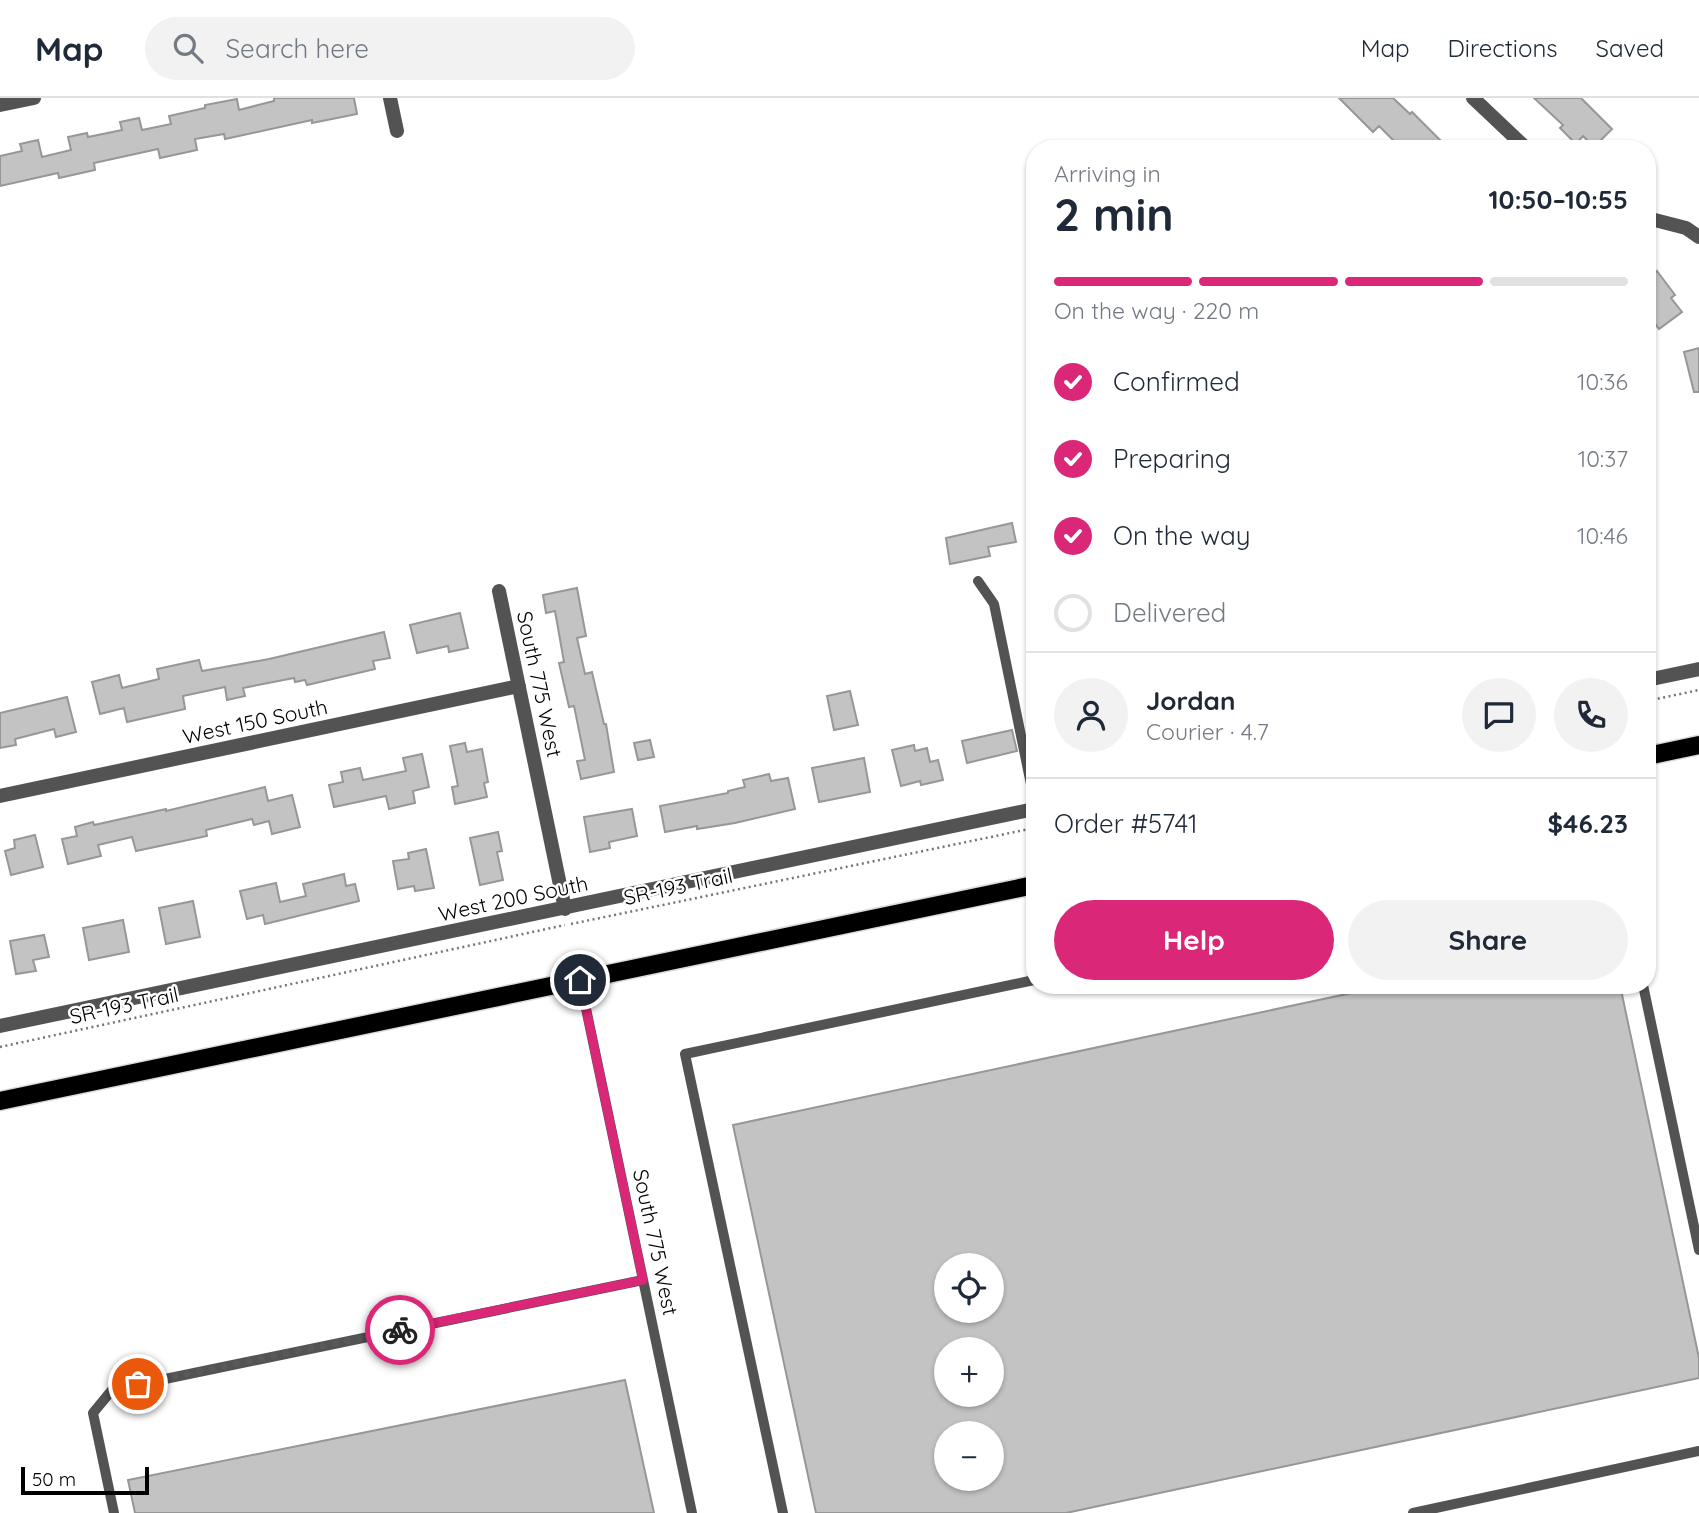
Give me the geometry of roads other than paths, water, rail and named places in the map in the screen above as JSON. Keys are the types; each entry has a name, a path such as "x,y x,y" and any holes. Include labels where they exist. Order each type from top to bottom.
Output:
{"main road":[{"path":"1656,754 1699,745"},
{"path":"0,1101 1026,887"}],"street":[{"path":"0,105 34,98"},
{"path":"390,98 397,131"},
{"path":"1473,98 1517,140"},
{"path":"1656,220 1686,228 1699,236"},
{"name":"South 775 West","path":"499,591 565,909"},
{"path":"1656,678 1699,669"},
{"name":"West 150 South","path":"0,796 519,686"},
{"name":"West 200 South","path":"0,1026 1026,811"}],"lane":[{"path":"978,580 994,604 1026,760"},
{"name":"South 775 West","path":"580,980 692,1513"},
{"path":"783,1513 685,1054 1026,982"},
{"path":"1645,994 1699,1250"},
{"path":"114,1513 93,1413 112,1390 643,1280"},
{"path":"1413,1513 1699,1451"}]}
